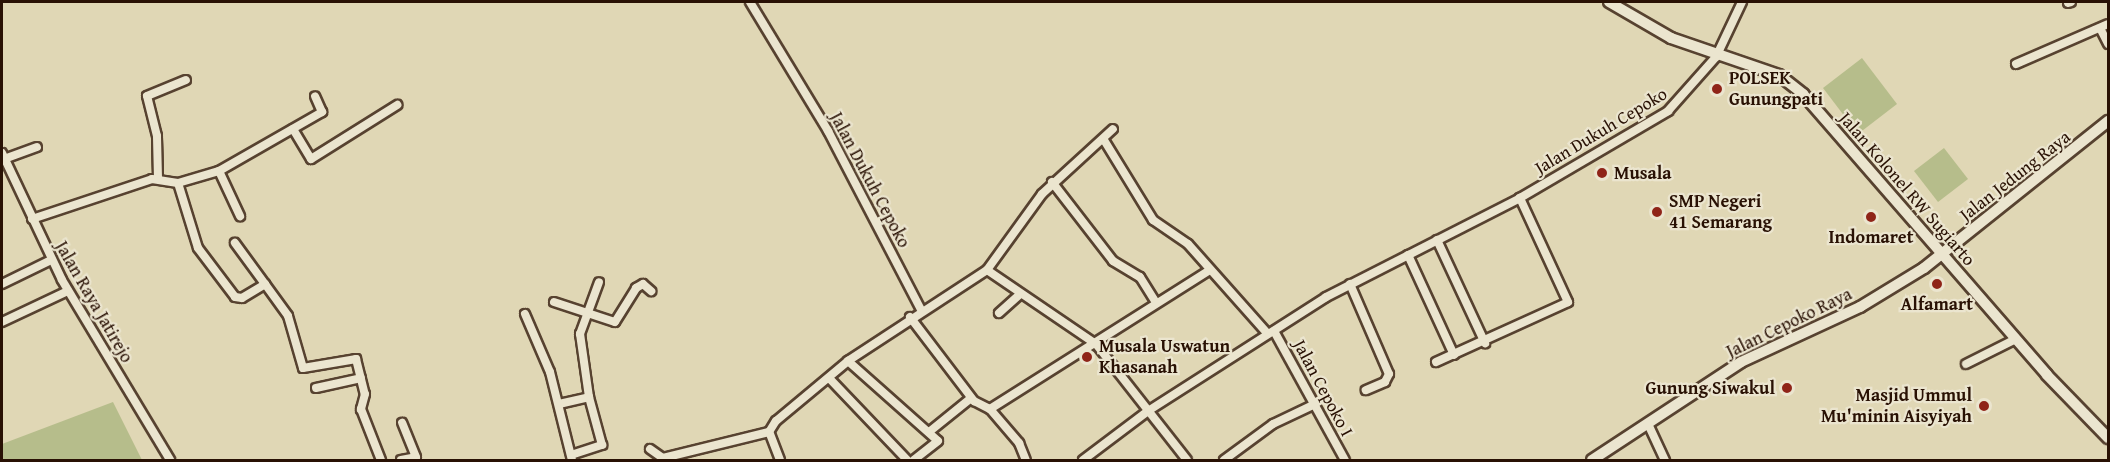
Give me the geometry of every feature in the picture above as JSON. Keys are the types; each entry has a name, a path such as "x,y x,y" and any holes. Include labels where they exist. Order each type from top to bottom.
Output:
{"main road":[{"name":"Jalan Kolonel RW Sugiarto","path":"1609,2 1636,21 1716,57 1779,75 1803,94 1941,256 2109,438"},
{"name":"Jalan Jedung Raya","path":"1941,256 2109,121"},
{"name":"Jalan Cepoko Raya","path":"1593,460 1649,426 1742,362 1860,307 1941,256"}],"street":[{"name":"Jalan Dukuh Cepoko","path":"750,2 828,131 921,310"},
{"name":"Jalan Dukuh Cepoko","path":"1083,460 1148,411 1350,284 1520,198 1668,111 1716,57 1742,2"},
{"path":"2016,64 2109,24"},
{"path":"2100,28 2109,44"},
{"path":"158,178 158,145 147,96 186,80"},
{"path":"32,219 158,178 178,183 219,171 322,112 315,96"},
{"path":"293,129 311,159 397,105"},
{"path":"650,449 663,458 769,432 848,361 910,317 987,270 1052,182 1104,140 1113,129"},
{"path":"1104,140 1153,220 1188,244 1208,272 1271,332"},
{"path":"3,161 37,147"},
{"name":"Jalan Raya Jatirejo","path":"3,161 68,291 170,460"},
{"path":"219,171 240,216"},
{"path":"1052,182 1113,261 1140,277 1155,301"},
{"path":"178,183 198,248 235,297 265,284"},
{"path":"1436,362 1485,343 1568,302 1520,198"},
{"path":"1437,240 1485,343"},
{"path":"235,243 288,316 303,368 355,357 361,378 361,409 381,460"},
{"path":"1408,255 1454,355"},
{"path":"2,284 51,260"},
{"path":"987,270 1019,295 1096,344 1187,460"},
{"path":"990,409 1096,344 1155,301 1208,272"},
{"path":"525,314 559,404 572,458 602,445 589,397 580,334 584,314 599,282"},
{"path":"554,302 584,314 615,322 636,288 643,284 651,291"},
{"path":"1350,284 1389,374 1385,382 1366,390"},
{"path":"2,322 68,291"},
{"path":"999,313 1019,295"},
{"path":"910,317 971,398 990,409 1020,443 1026,460"},
{"name":"Jalan Cepoko I","path":"1271,332 1315,404 1345,460"},
{"path":"1966,364 2016,339"},
{"path":"848,361 929,432 937,445 914,460"},
{"path":"316,388 361,378"},
{"path":"829,378 907,460"},
{"path":"559,404 589,397"},
{"path":"929,432 971,398"},
{"path":"1224,460 1274,424 1315,404"},
{"path":"401,460 416,456 402,423"},
{"path":"1649,426 1665,460"},
{"path":"769,432 780,460"}],"green space":[{"path":"1862,58 1897,104 1858,134 1823,88"},
{"path":"1944,148 1968,179 1938,202 1914,171"},
{"path":"113,402 142,460 2,460 2,444"}],"place":[{"name":"POLSEK Gunungpati","path":"1717,89"},
{"name":"Musala","path":"1602,173"},
{"name":"SMP Negeri 41 Semarang","path":"1657,212"},
{"name":"Indomaret","path":"1871,217"},
{"name":"Alfamart","path":"1937,284"},
{"name":"Musala Uswatun Khasanah","path":"1087,357"},
{"name":"Gunung Siwakul","path":"1787,388"},
{"name":"Masjid Ummul Mu'minin Aisyiyah","path":"1984,406"}]}
